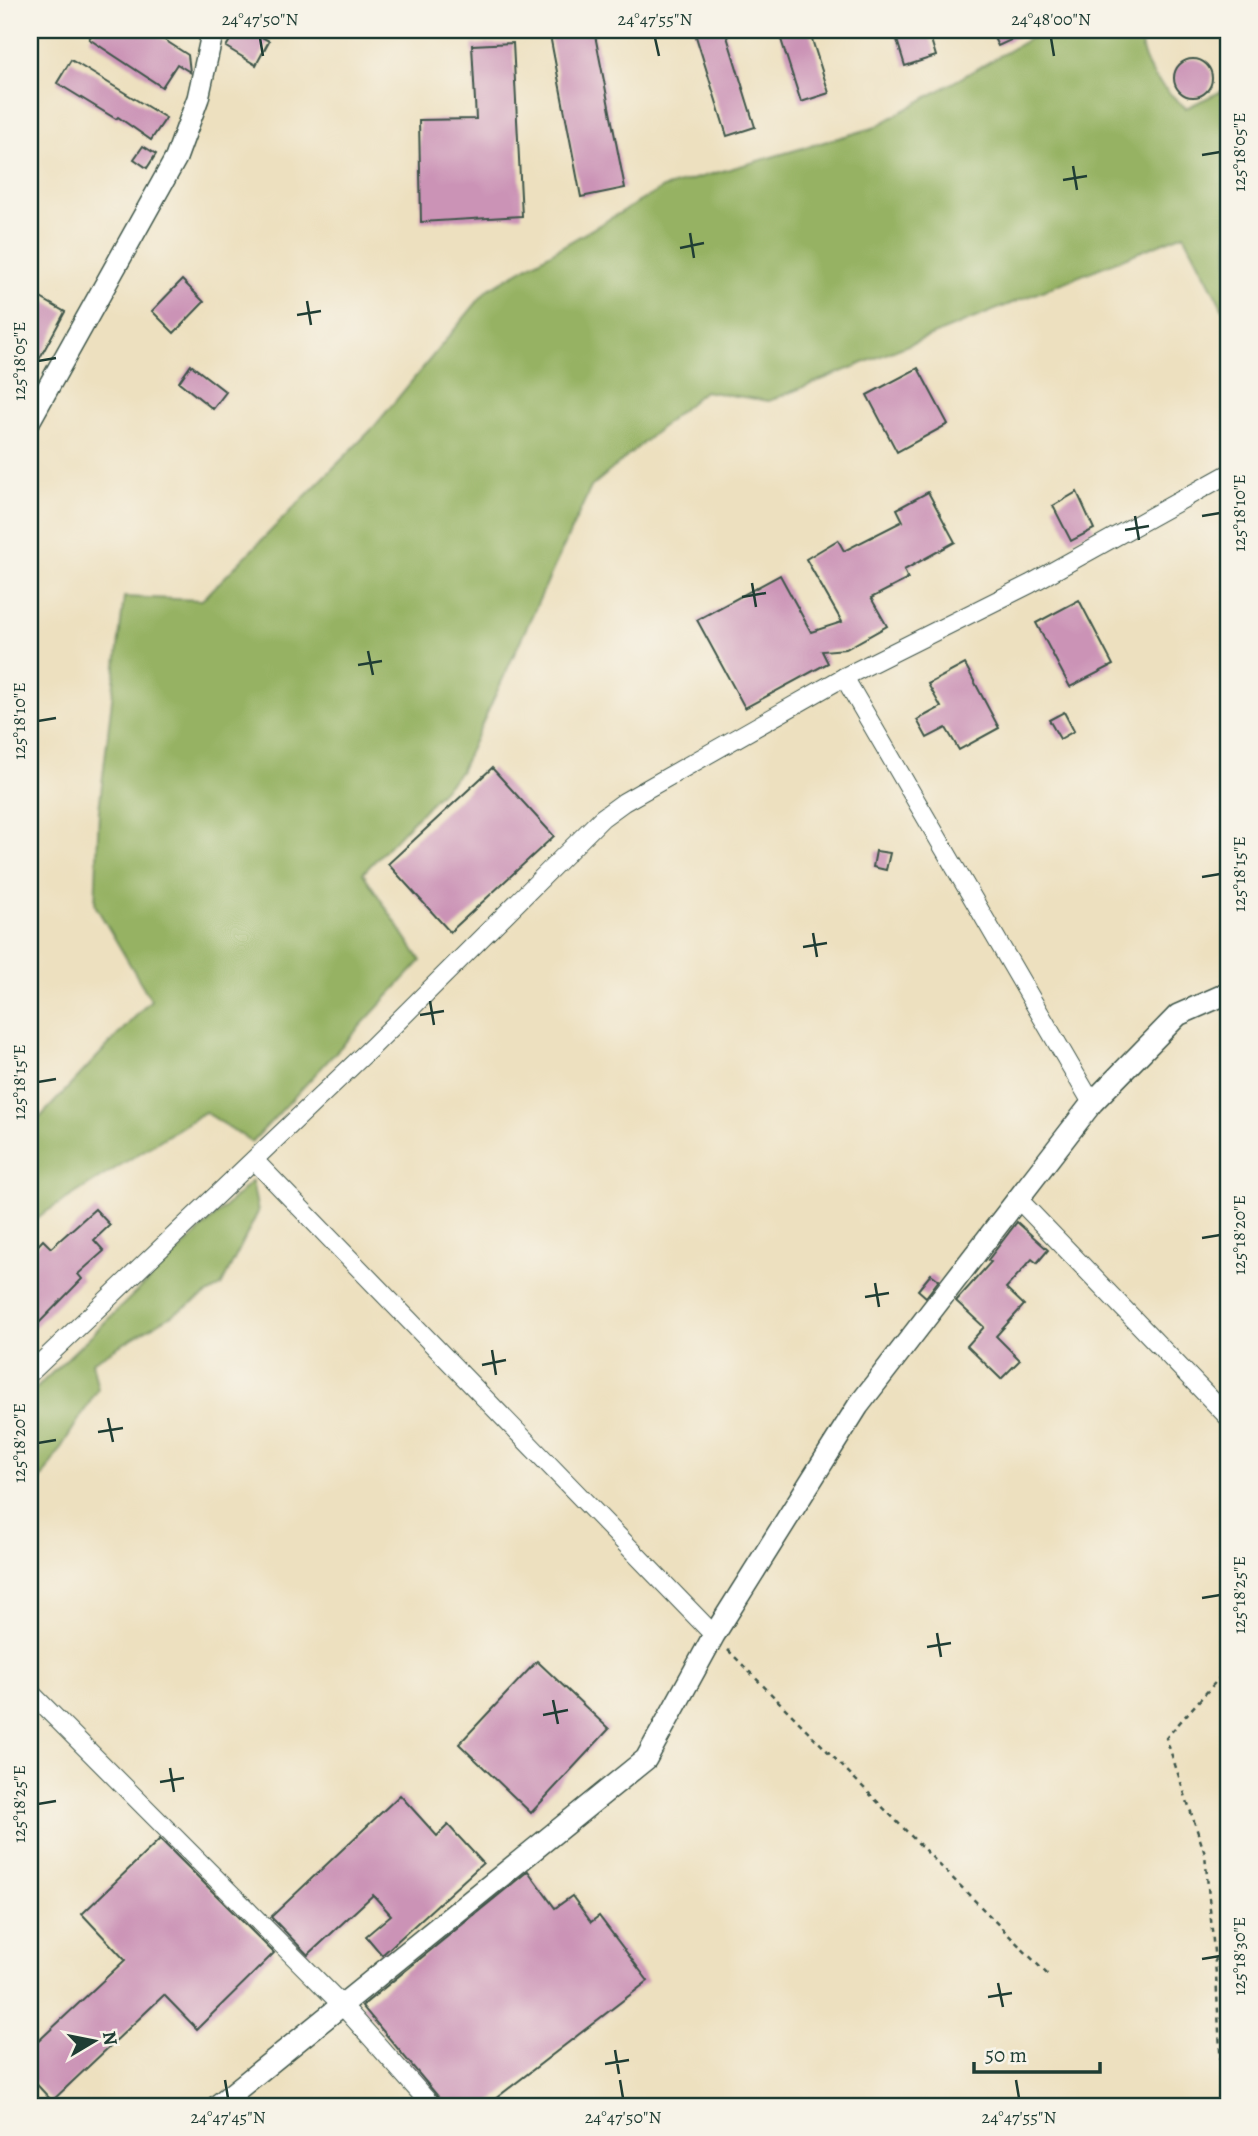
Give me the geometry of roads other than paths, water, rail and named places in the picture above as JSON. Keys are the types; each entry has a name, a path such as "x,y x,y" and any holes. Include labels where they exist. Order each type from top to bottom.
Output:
{"street":[{"path":"30,420 176,158 198,98 214,30"},
{"path":"30,1373 373,1046 602,818 624,802 844,677 1030,584 1228,474"},
{"path":"844,677 1092,1103"},
{"path":"217,2106 646,1759 714,1635 858,1406 1092,1103 1178,1014 1228,993"},
{"path":"254,1160 714,1635"},
{"path":"1019,1200 1228,1417"},
{"path":"30,1692 342,2005 432,2106"}]}
